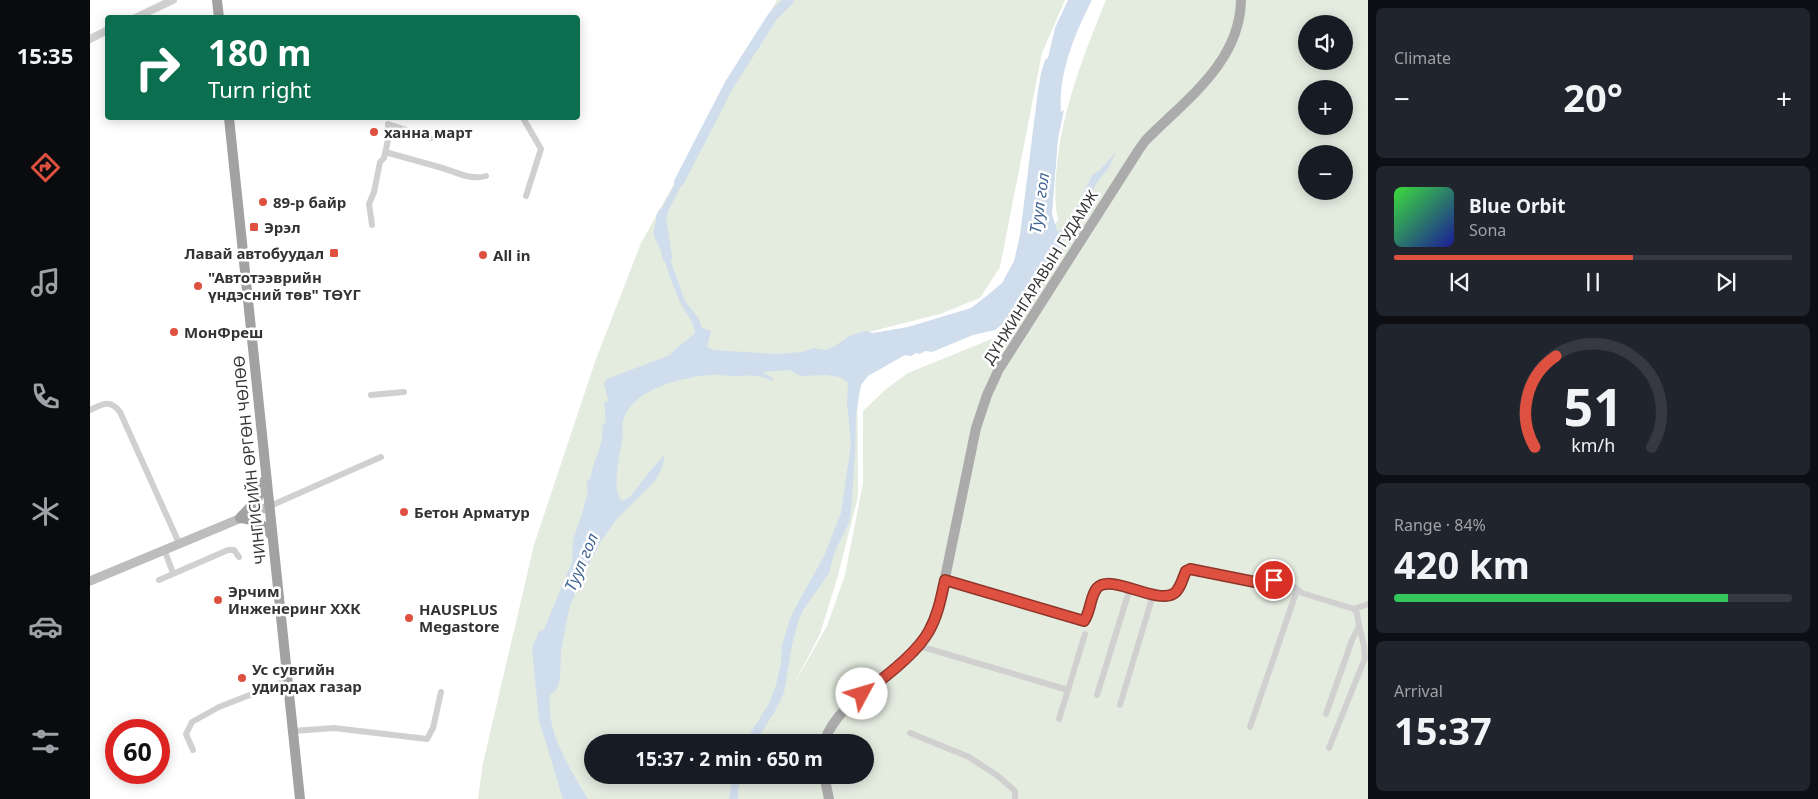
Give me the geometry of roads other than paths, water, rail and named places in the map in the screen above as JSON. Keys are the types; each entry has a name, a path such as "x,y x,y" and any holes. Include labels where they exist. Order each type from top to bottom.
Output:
{"highway":[{"path":"217,0 219,15"},
{"name":"ЧИНГИСИЙН ӨРГӨН ЧӨЛӨӨ","path":"229,120 300,799"},
{"path":"240,518 257,500 266,475"},
{"path":"240,518 257,521 273,537"}],"main road":[{"name":"ДҮНЖИНГАРАВЫН ГУДАМЖ","path":"828,734 832,726 848,707 918,646 929,632 937,613 945,580 976,428 987,395 999,369 1145,141 1210,77 1220,64 1233,41 1238,27 1242,0"},
{"path":"90,581 179,542 270,506"},
{"path":"826,784 828,799"}],"street":[{"path":"141,15 173,0"},
{"path":"90,39 105,32"},
{"path":"524,120 541,149 526,196"},
{"path":"387,121 430,138"},
{"path":"372,225 369,204 374,192 380,162 384,158 389,134 387,121"},
{"path":"384,152 442,168 462,176 480,178 486,176"},
{"path":"371,395 404,392"},
{"path":"90,410 106,403 115,405 120,412 179,542"},
{"path":"270,506 381,457"},
{"path":"164,549 173,572"},
{"path":"159,580 173,572 228,550 234,550 239,557"},
{"path":"945,580 1084,621 1098,587 1107,584 1153,595 1171,596 1175,593 1186,571 1190,569 1264,583 1281,579 1309,596 1354,609 1368,604"},
{"path":"1097,695 1130,588"},
{"path":"1250,726 1297,590"},
{"path":"1120,705 1153,595"},
{"path":"1329,748 1365,658 1357,614 1354,609"},
{"path":"1326,714 1352,640 1359,626"},
{"path":"1059,719 1085,634"},
{"path":"918,646 1068,690"},
{"path":"193,750 186,734 192,722 219,707 288,680"},
{"path":"292,730 334,728 427,739 433,728 441,692"},
{"path":"910,733 969,757 998,776 1015,791 1015,799"}],"water":[{"path":"1068,0 1092,0 1074,40 1062,83 1061,112 1064,110 1058,139 1052,214 1058,233 1074,212 1093,174 1099,171 1116,152 1109,167 1096,184 1080,218 1067,234 1055,255 1019,300 1013,314 1005,322 995,330 973,335 932,352 925,351 911,356 905,355 868,376 861,385 856,414 851,513 848,525 835,551 829,573 803,610 799,619 792,645 784,693 760,734 750,734 769,703 776,685 781,663 782,645 791,616 824,556 841,513 851,445 847,402 848,382 840,377 825,375 800,376 790,370 762,372 774,379 771,381 767,378 753,376 697,376 653,390 629,408 623,420 623,435 617,470 617,489 622,501 630,497 665,454 662,468 654,482 616,520 601,541 579,583 569,609 561,651 560,679 557,689 550,695 550,709 555,736 560,749 588,799 563,799 539,720 532,648 540,629 542,632 545,627 572,562 573,540 587,496 588,487 586,482 591,477 600,447 602,427 606,421 604,403 608,400 604,384 607,379 670,355 695,333 691,321 677,296 654,234 655,223 683,171 687,174 660,231 685,301 699,319 702,328 711,331 707,347 713,350 776,354 802,352 814,348 825,350 835,346 849,336 865,331 873,333 908,327 971,308 1002,283 1014,261 1020,235 1041,73 1045,60 1048,58 1055,28"},
{"path":"732,784 740,784 738,799 729,799"}],"waterway":[{"name":"Туул гол","path":"679,182 729,85 773,16 789,0"},
{"name":"Туул гол","path":"663,213 661,217 667,257"}],"place":[{"name":"ханна март","path":"374,132"},
{"name":"89-р байр","path":"263,202"},
{"name":"Эрэл","path":"254,227"},
{"name":"Лавай автобуудал","path":"334,253"},
{"name":"All in","path":"483,255"},
{"name":"\"Автотээврийн үндэсний төв\" ТӨҮГ","path":"198,286"},
{"name":"МонФреш","path":"174,332"},
{"name":"Бетон Арматур","path":"404,512"},
{"name":"Эрчим Инженеринг ХХК","path":"218,600"},
{"name":"HAUSPLUS Megastore","path":"409,618"},
{"name":"Ус сувгийн удирдах газар","path":"242,678"}]}
